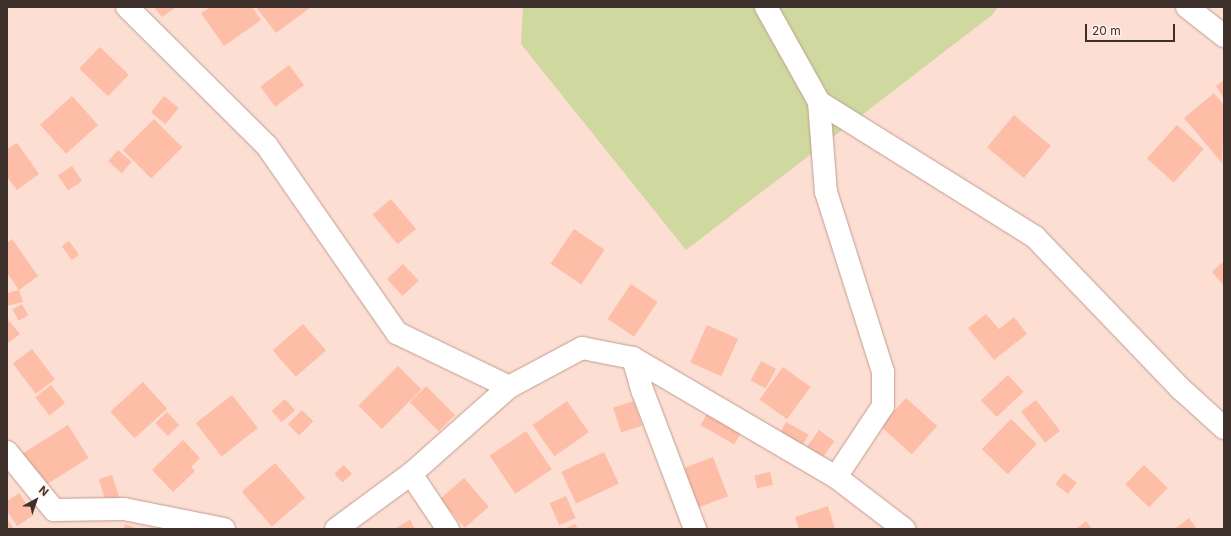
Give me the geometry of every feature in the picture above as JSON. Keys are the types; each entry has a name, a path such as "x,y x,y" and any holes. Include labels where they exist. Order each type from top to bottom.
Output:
{"street":[{"path":"127,7 266,146 396,333 509,387"},
{"path":"766,7 819,102 826,192 883,372 883,406 836,477"},
{"path":"1187,7 1224,36"},
{"path":"819,102 1035,237 1181,389 1224,428"},
{"path":"336,529 410,474 509,387 582,348 633,358 836,477 904,529"},
{"path":"633,358 643,392 695,529"},
{"path":"7,452 54,510 124,509 224,529"},
{"path":"410,474 448,529"}],"green space":[{"path":"523,7 998,7 992,15 686,250 521,44"}],"building":[{"path":"154,7 176,7 162,17"},
{"path":"211,7 252,7 261,20 224,46 201,13"},
{"path":"256,7 311,7 276,33"},
{"path":"100,47 129,75 108,96 79,69"},
{"path":"289,65 304,85 275,107 260,87"},
{"path":"1224,80 1224,99 1216,86"},
{"path":"1214,93 1224,105 1222,163 1184,118"},
{"path":"72,96 98,125 66,154 40,125"},
{"path":"164,96 179,108 166,124 151,112"},
{"path":"1014,115 1051,146 1024,178 987,147"},
{"path":"154,119 182,147 151,178 123,150"},
{"path":"1177,125 1204,149 1174,183 1147,158"},
{"path":"17,143 39,174 17,190 7,177 7,149"},
{"path":"118,150 132,162 122,173 108,161"},
{"path":"72,166 82,181 68,190 58,176"},
{"path":"391,199 416,229 398,244 373,214"},
{"path":"574,229 605,250 581,285 551,264"},
{"path":"12,239 38,276 19,290 7,273 7,243"},
{"path":"69,241 79,255 72,260 62,246"},
{"path":"1224,261 1224,286 1212,272"},
{"path":"403,264 419,281 403,296 387,279"},
{"path":"631,284 658,302 634,337 608,319"},
{"path":"19,290 23,302 7,306 7,293"},
{"path":"22,304 28,315 19,321 12,309"},
{"path":"986,314 999,329 1014,317 1027,334 994,360 968,328"},
{"path":"8,320 20,334 7,344 7,321"},
{"path":"303,324 326,350 296,377 273,350"},
{"path":"707,325 738,339 721,376 690,362"},
{"path":"32,349 55,379 36,394 13,363"},
{"path":"761,361 776,369 766,388 751,380"},
{"path":"398,366 421,389 382,429 358,406"},
{"path":"783,367 811,387 787,419 759,399"},
{"path":"1008,375 1024,392 997,417 981,400"},
{"path":"143,382 167,409 134,438 110,411"},
{"path":"51,385 65,403 49,415 35,397"},
{"path":"426,386 455,415 439,431 410,402"},
{"path":"232,395 258,428 222,456 196,423"},
{"path":"906,398 937,426 912,454 881,426"},
{"path":"285,399 295,410 282,422 272,411"},
{"path":"1036,400 1060,431 1045,442 1021,412"},
{"path":"567,401 589,432 554,456 533,425"},
{"path":"634,401 642,426 621,433 613,408"},
{"path":"302,410 313,421 299,435 288,424"},
{"path":"167,412 179,425 168,436 155,423"},
{"path":"708,412 742,431 734,444 700,425"},
{"path":"1011,419 1037,444 1008,474 982,449"},
{"path":"786,422 809,435 803,445 780,432"},
{"path":"68,425 89,458 41,488 21,455"},
{"path":"819,430 834,441 822,458 807,447"},
{"path":"526,431 552,469 515,494 490,456"},
{"path":"183,440 200,458 191,467 195,471 173,492 152,470"},
{"path":"604,452 619,484 576,504 561,472"},
{"path":"713,457 728,496 694,509 679,470"},
{"path":"275,463 305,498 272,527 242,492"},
{"path":"344,465 352,474 342,483 334,474"},
{"path":"1144,465 1168,488 1149,507 1125,484"},
{"path":"770,472 773,485 757,488 754,476"},
{"path":"1064,473 1077,483 1068,494 1055,484"},
{"path":"112,475 120,500 107,504 99,479"},
{"path":"464,478 489,507 465,528 440,499"},
{"path":"19,493 34,515 17,526 7,511 7,501"},
{"path":"566,496 576,518 559,525 550,503"},
{"path":"828,506 835,529 799,529 795,517"},
{"path":"1189,518 1197,529 1176,528"},
{"path":"7,519 14,529 7,529"},
{"path":"410,520 415,529 394,529"},
{"path":"1086,521 1092,529 1076,529"},
{"path":"125,524 138,529 124,529"},
{"path":"575,524 578,529 564,529"}]}
